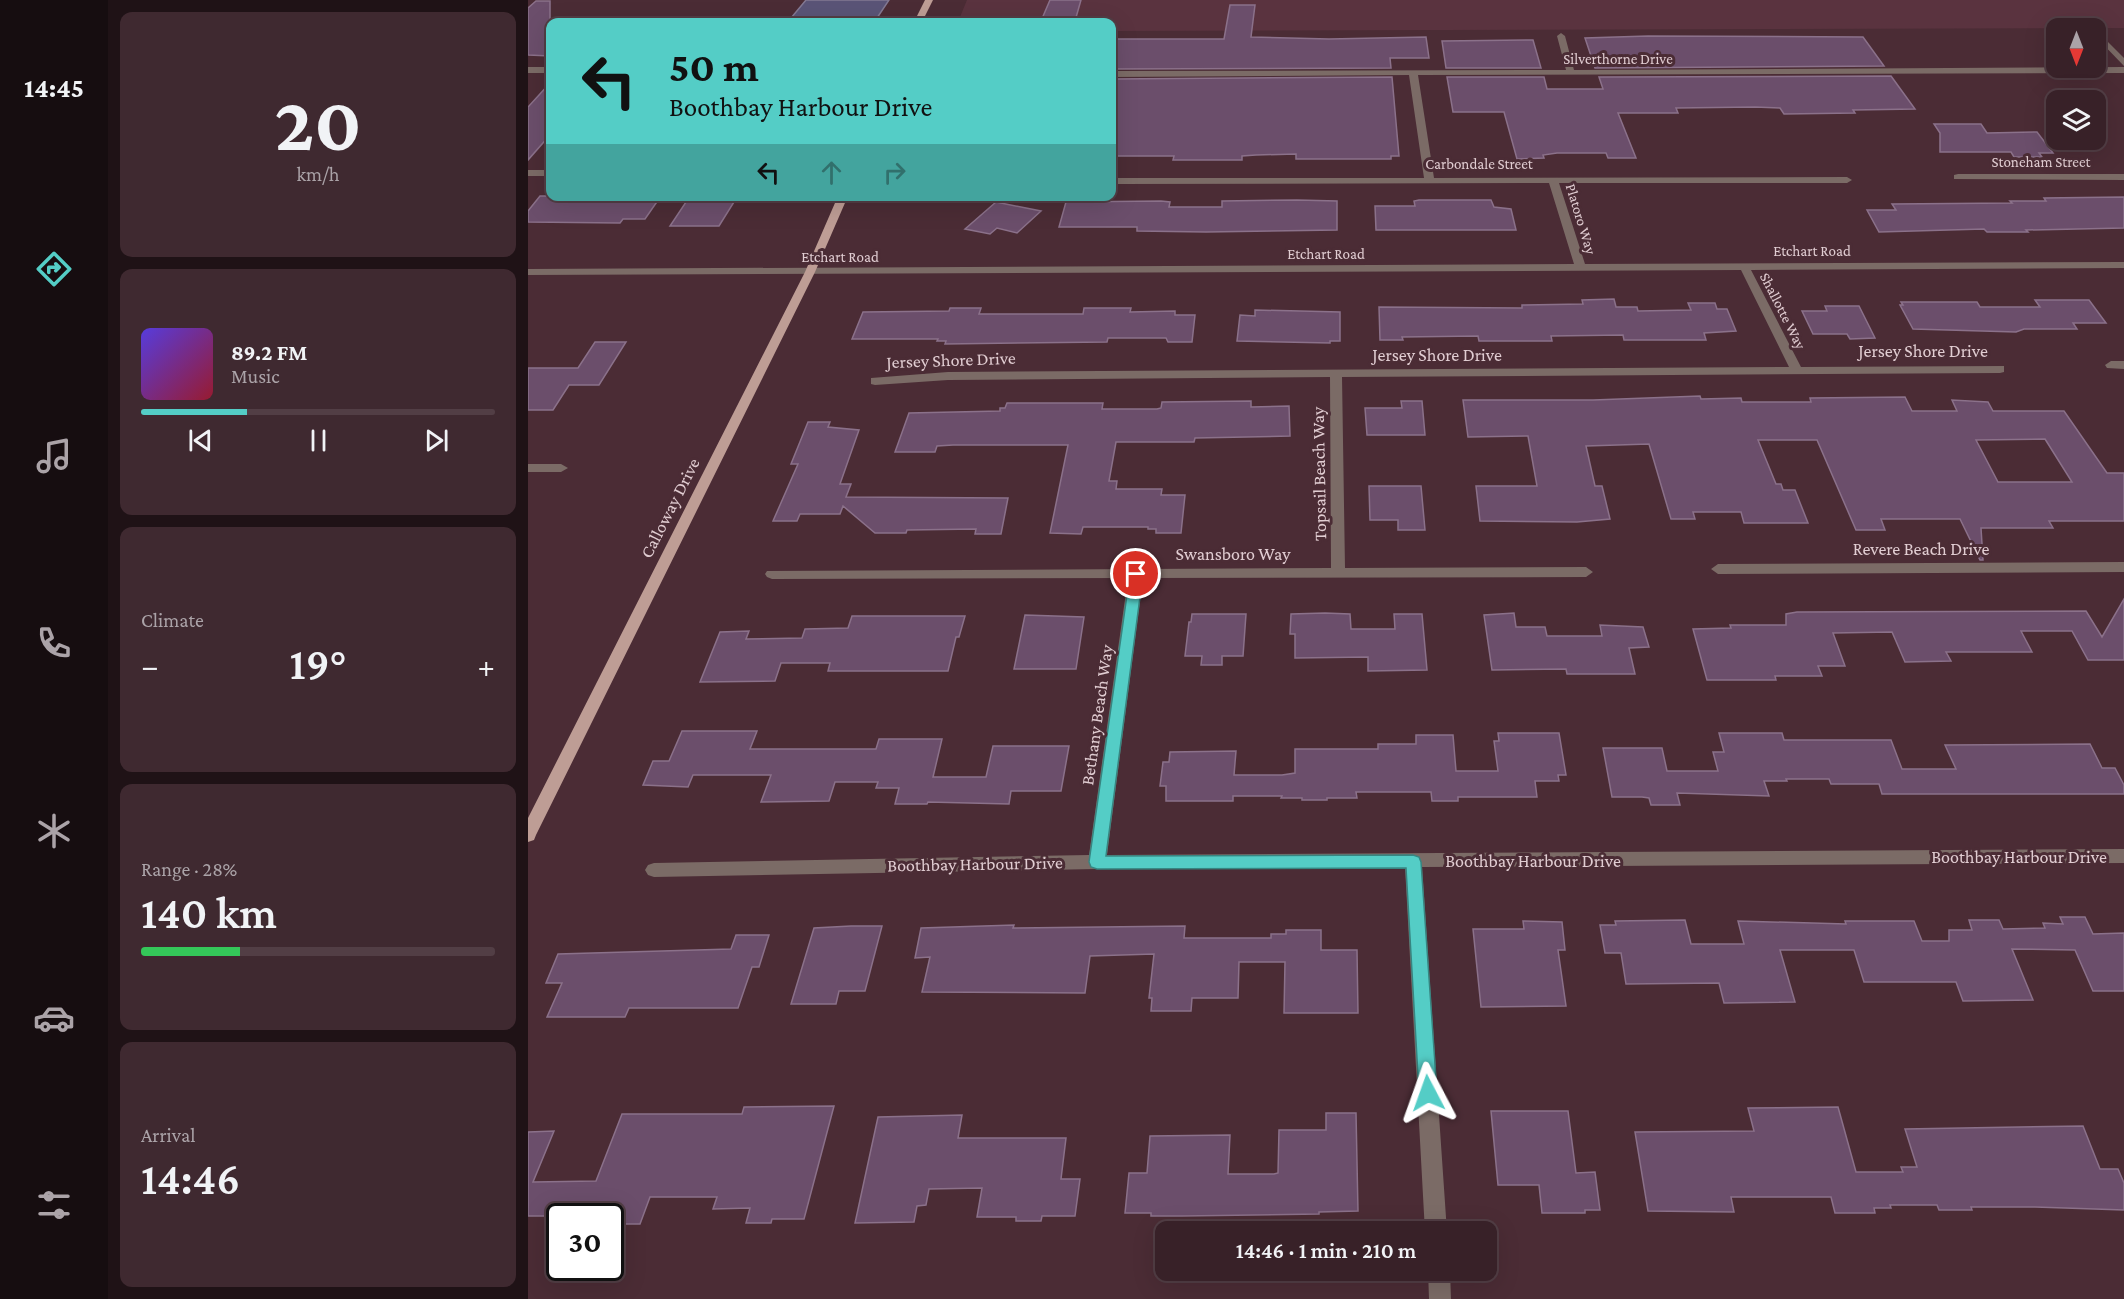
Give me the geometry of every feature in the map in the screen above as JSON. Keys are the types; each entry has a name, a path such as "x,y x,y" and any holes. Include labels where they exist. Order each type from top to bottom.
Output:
{"main road":[{"path":"920,18 929,0"},
{"name":"Calloway Drive","path":"528,835 810,272 841,201"}],"street":[{"path":"1561,36 1570,73"},
{"path":"2106,44 2124,63"},
{"path":"528,80 533,70"},
{"name":"Silverthorne Drive","path":"1116,74 2124,70"},
{"path":"1413,73 1429,179"},
{"path":"528,173 546,173"},
{"name":"Stoneham Street","path":"1958,177 2124,177"},
{"name":"Platoro Way","path":"1553,179 1580,267"},
{"name":"Carbondale Street","path":"1116,181 1846,180"},
{"name":"Etchart Road","path":"528,272 2124,265"},
{"name":"Shallotte Way","path":"1744,266 1797,370"},
{"name":"Jersey Shore Drive","path":"875,381 948,376 2000,369"},
{"name":"Topsail Beach Way","path":"1336,374 1338,574"},
{"path":"528,468 561,468"},
{"name":"Revere Beach Drive","path":"1718,569 2124,567"},
{"name":"Swansboro Way","path":"772,574 1586,572"},
{"name":"Bethany Beach Way","path":"1097,862 1136,574"},
{"name":"Boothbay Harbour Drive","path":"654,870 1097,862 1413,862 2124,856"},
{"path":"1413,862 1435,1221"},
{"path":"1439,1281 1440,1299"}],"shaded area":[{"path":"806,0 889,0 877,18 791,18"},
{"path":"967,0 2124,0 2124,28 2106,28 2106,18 2046,18 2046,28 1116,31 1116,18 960,18"}],"building":[{"path":"1050,0 1081,0 1076,18 1042,18"},
{"path":"536,1 550,1 550,18 546,18 546,56 528,55 528,8"},
{"path":"1230,5 1255,5 1251,37 1329,39 1426,37 1429,58 1390,58 1391,68 1116,69 1116,39 1224,39"},
{"path":"1863,37 1884,66 1595,68 1585,38"},
{"path":"1533,40 1541,68 1446,68 1442,41"},
{"path":"1891,76 1915,109 1784,114 1780,108 1676,108 1678,113 1618,113 1636,158 1608,158 1606,153 1557,153 1543,155 1544,158 1517,159 1504,112 1453,112 1447,77 1544,77 1547,89 1603,89 1599,77"},
{"path":"1392,77 1399,156 1391,156 1391,159 1296,159 1296,154 1242,156 1242,160 1173,160 1174,156 1116,156 1116,79"},
{"path":"546,87 546,140 528,160 528,107"},
{"path":"1934,124 1981,124 1987,133 2037,132 2046,144 2046,150 2051,150 2053,153 2039,153 2042,157 2014,157 2011,152 1940,152 1940,133"},
{"path":"540,196 546,196 546,201 658,201 645,219 623,219 620,223 528,222 528,211"},
{"path":"2124,197 2124,228 2026,230 2028,232 1987,232 1984,229 1879,232 1867,210 1896,210 1892,204 2012,203 2010,201 2046,201 2044,198"},
{"path":"1491,200 1494,207 1511,209 1516,230 1376,230 1375,206 1415,206 1414,201"},
{"path":"1161,201 1170,202 1169,207 1222,207 1222,201 1337,201 1337,230 1206,232 1137,231 1137,227 1059,227 1066,202"},
{"path":"686,202 734,202 719,226 670,226"},
{"path":"996,202 1041,211 1017,233 997,228 990,234 965,229"},
{"path":"1614,299 1616,307 1637,307 1638,311 1691,310 1688,303 1715,303 1717,309 1727,309 1736,331 1704,333 1706,340 1624,340 1623,335 1551,336 1552,341 1479,341 1478,336 1402,337 1403,340 1380,340 1379,307 1522,308 1522,305 1583,304 1582,300"},
{"path":"2035,300 2089,300 2106,323 2073,323 2077,329 2024,329 2016,332 1913,329 1900,305 1903,305 1901,302 1977,302 1980,307 2040,307"},
{"path":"1825,306 1859,306 1875,338 1850,339 1847,334 1813,334 1802,311 1827,311"},
{"path":"950,308 981,308 979,314 1083,314 1084,308 1131,308 1130,312 1175,311 1175,315 1195,315 1192,342 1168,342 1166,338 1108,338 1107,342 945,344 946,341 937,341 938,339 852,339 863,312 949,311"},
{"path":"1255,310 1340,312 1340,341 1330,341 1330,343 1237,341 1240,315 1255,316"},
{"path":"595,342 626,342 599,385 569,385 553,410 528,410 528,368 578,368"},
{"path":"1700,396 1701,399 1741,398 1742,402 1811,402 1810,398 1905,397 1912,411 1957,411 1952,400 1988,402 1993,411 2064,411 2107,473 2124,473 2124,521 2049,521 2053,528 1981,528 1983,560 1980,560 1960,519 1881,519 1885,530 1856,530 1817,440 1758,440 1776,484 1781,484 1783,490 1795,490 1808,523 1744,523 1741,512 1693,512 1695,519 1671,519 1649,444 1586,446 1595,486 1602,486 1610,519 1577,522 1480,521 1476,486 1537,486 1528,436 1468,437 1463,400 1593,400","holes":["2045,439 2072,482 1998,482 1976,440"]},
{"path":"1251,401 1251,407 1289,406 1290,436 1195,438 1194,442 1116,442 1109,481 1117,481 1116,489 1162,489 1161,495 1185,495 1181,533 1156,533 1156,529 1148,529 1148,527 1083,527 1081,534 1050,533 1068,445 953,445 937,446 935,452 895,452 909,413 1000,411 1000,408 1005,408 1007,403 1103,403 1102,409 1157,409 1161,408 1162,402"},
{"path":"1401,401 1422,401 1425,435 1367,435 1365,408 1402,408"},
{"path":"808,422 830,422 828,427 859,430 840,484 851,484 846,497 1008,498 1001,534 975,534 976,529 875,533 843,506 840,514 800,514 797,521 773,521 798,464 791,464"},
{"path":"1369,486 1421,486 1425,530 1398,530 1398,520 1370,520"},
{"path":"2124,599 2124,660 2088,660 2072,631 2021,631 2032,652 1946,652 1951,661 1905,662 1892,632 1833,633 1845,666 1818,666 1822,676 1775,676 1776,680 1707,680 1693,629 1731,628 1730,625 1786,625 1786,614 1797,612 2086,611 2102,637"},
{"path":"1514,613 1516,627 1545,627 1547,636 1602,636 1600,625 1643,627 1649,647 1629,648 1635,674 1567,674 1566,669 1492,670 1484,615"},
{"path":"1192,614 1246,614 1243,656 1222,656 1222,665 1201,665 1202,656 1185,656"},
{"path":"1291,614 1350,614 1351,629 1395,629 1394,614 1422,614 1427,670 1368,671 1368,657 1295,658 1295,634 1290,634"},
{"path":"1025,615 1084,617 1076,669 1014,669"},
{"path":"852,616 965,616 959,637 956,637 948,671 828,671 830,663 781,663 775,681 700,682 720,632 749,631 746,639 802,638 805,629 848,628"},
{"path":"682,731 757,731 750,749 876,749 879,739 942,739 933,777 986,777 993,746 1069,746 1061,791 1011,791 1009,804 928,802 927,804 895,804 899,788 876,788 878,782 835,782 829,801 761,802 771,775 693,775 688,787 643,785 653,761 669,761"},
{"path":"1498,733 1559,733 1566,775 1558,775 1559,781 1535,781 1537,797 1458,797 1458,801 1432,801 1431,792 1356,792 1357,798 1327,798 1327,800 1281,798 1282,796 1233,796 1233,801 1166,801 1166,786 1160,786 1163,762 1169,762 1170,752 1236,751 1234,775 1282,775 1295,773 1295,749 1378,749 1378,744 1416,744 1416,735 1453,735 1456,771 1498,771 1494,741 1499,741"},
{"path":"1719,733 1782,733 1784,740 1891,740 1902,769 1956,769 1945,745 2090,744 2102,768 2115,768 2124,785 2124,794 1882,794 1879,784 1831,784 1829,779 1786,779 1787,781 1764,781 1769,796 1677,793 1680,805 1651,805 1649,798 1642,797 1612,797 1603,748 1662,748 1667,771 1718,771 1713,752 1724,752"},
{"path":"2060,917 2085,917 2093,934 2124,933 2124,991 2093,991 2075,950 2012,949 2033,1000 1963,1001 1956,982 1864,982 1854,950 1780,950 1795,1002 1724,1003 1719,983 1626,984 1621,953 1605,953 1600,925 1616,925 1615,921 1685,920 1691,944 1744,944 1738,921 1846,924 1845,921 1914,921 1922,941 1949,941 1949,930 1972,930 1969,920 1999,920 2003,929 2045,928 2043,923 2063,924"},
{"path":"1523,921 1562,922 1565,950 1558,950 1566,1006 1481,1007 1473,929 1524,929"},
{"path":"1014,925 1013,928 1185,926 1184,938 1271,938 1271,934 1286,934 1286,930 1321,930 1321,950 1357,950 1358,1013 1284,1013 1285,962 1239,962 1238,998 1192,998 1191,1011 1151,1011 1152,998 1149,998 1154,954 1090,956 1085,993 922,992 930,957 915,958 921,928"},
{"path":"882,926 865,991 839,991 836,1004 791,1004 814,928"},
{"path":"736,935 769,935 759,967 752,967 738,1008 629,1008 625,1017 547,1017 562,983 546,983 558,954 731,949"},
{"path":"834,1106 804,1219 772,1219 771,1223 746,1223 750,1208 713,1209 717,1197 650,1197 640,1224 624,1224 624,1203 546,1203 546,1216 528,1216 528,1132 554,1131 533,1182 596,1181 622,1114 742,1114 744,1107"},
{"path":"1838,1107 1856,1172 1903,1172 1901,1167 1917,1167 1905,1129 2083,1126 2100,1169 2118,1169 2124,1183 2124,1210 1971,1207 1972,1210 1939,1210 1937,1205 1890,1205 1891,1208 1874,1208 1875,1213 1835,1213 1831,1197 1731,1197 1734,1212 1648,1211 1635,1132 1754,1131 1748,1108"},
{"path":"1491,1111 1568,1111 1576,1173 1595,1172 1600,1210 1585,1210 1585,1213 1542,1213 1539,1185 1498,1185"},
{"path":"1326,1113 1356,1113 1358,1211 1319,1212 1319,1214 1182,1216 1125,1213 1129,1173 1147,1173 1150,1136 1230,1135 1228,1174 1274,1174 1278,1173 1279,1130 1326,1130"},
{"path":"962,1115 958,1138 1066,1138 1061,1179 1080,1179 1075,1216 1042,1216 1041,1221 1016,1221 1016,1217 977,1217 982,1188 929,1189 926,1205 917,1206 914,1222 855,1223 878,1117"}],"route":[{"path":"1136,574 1097,862 1413,862 1428,1093"}]}
